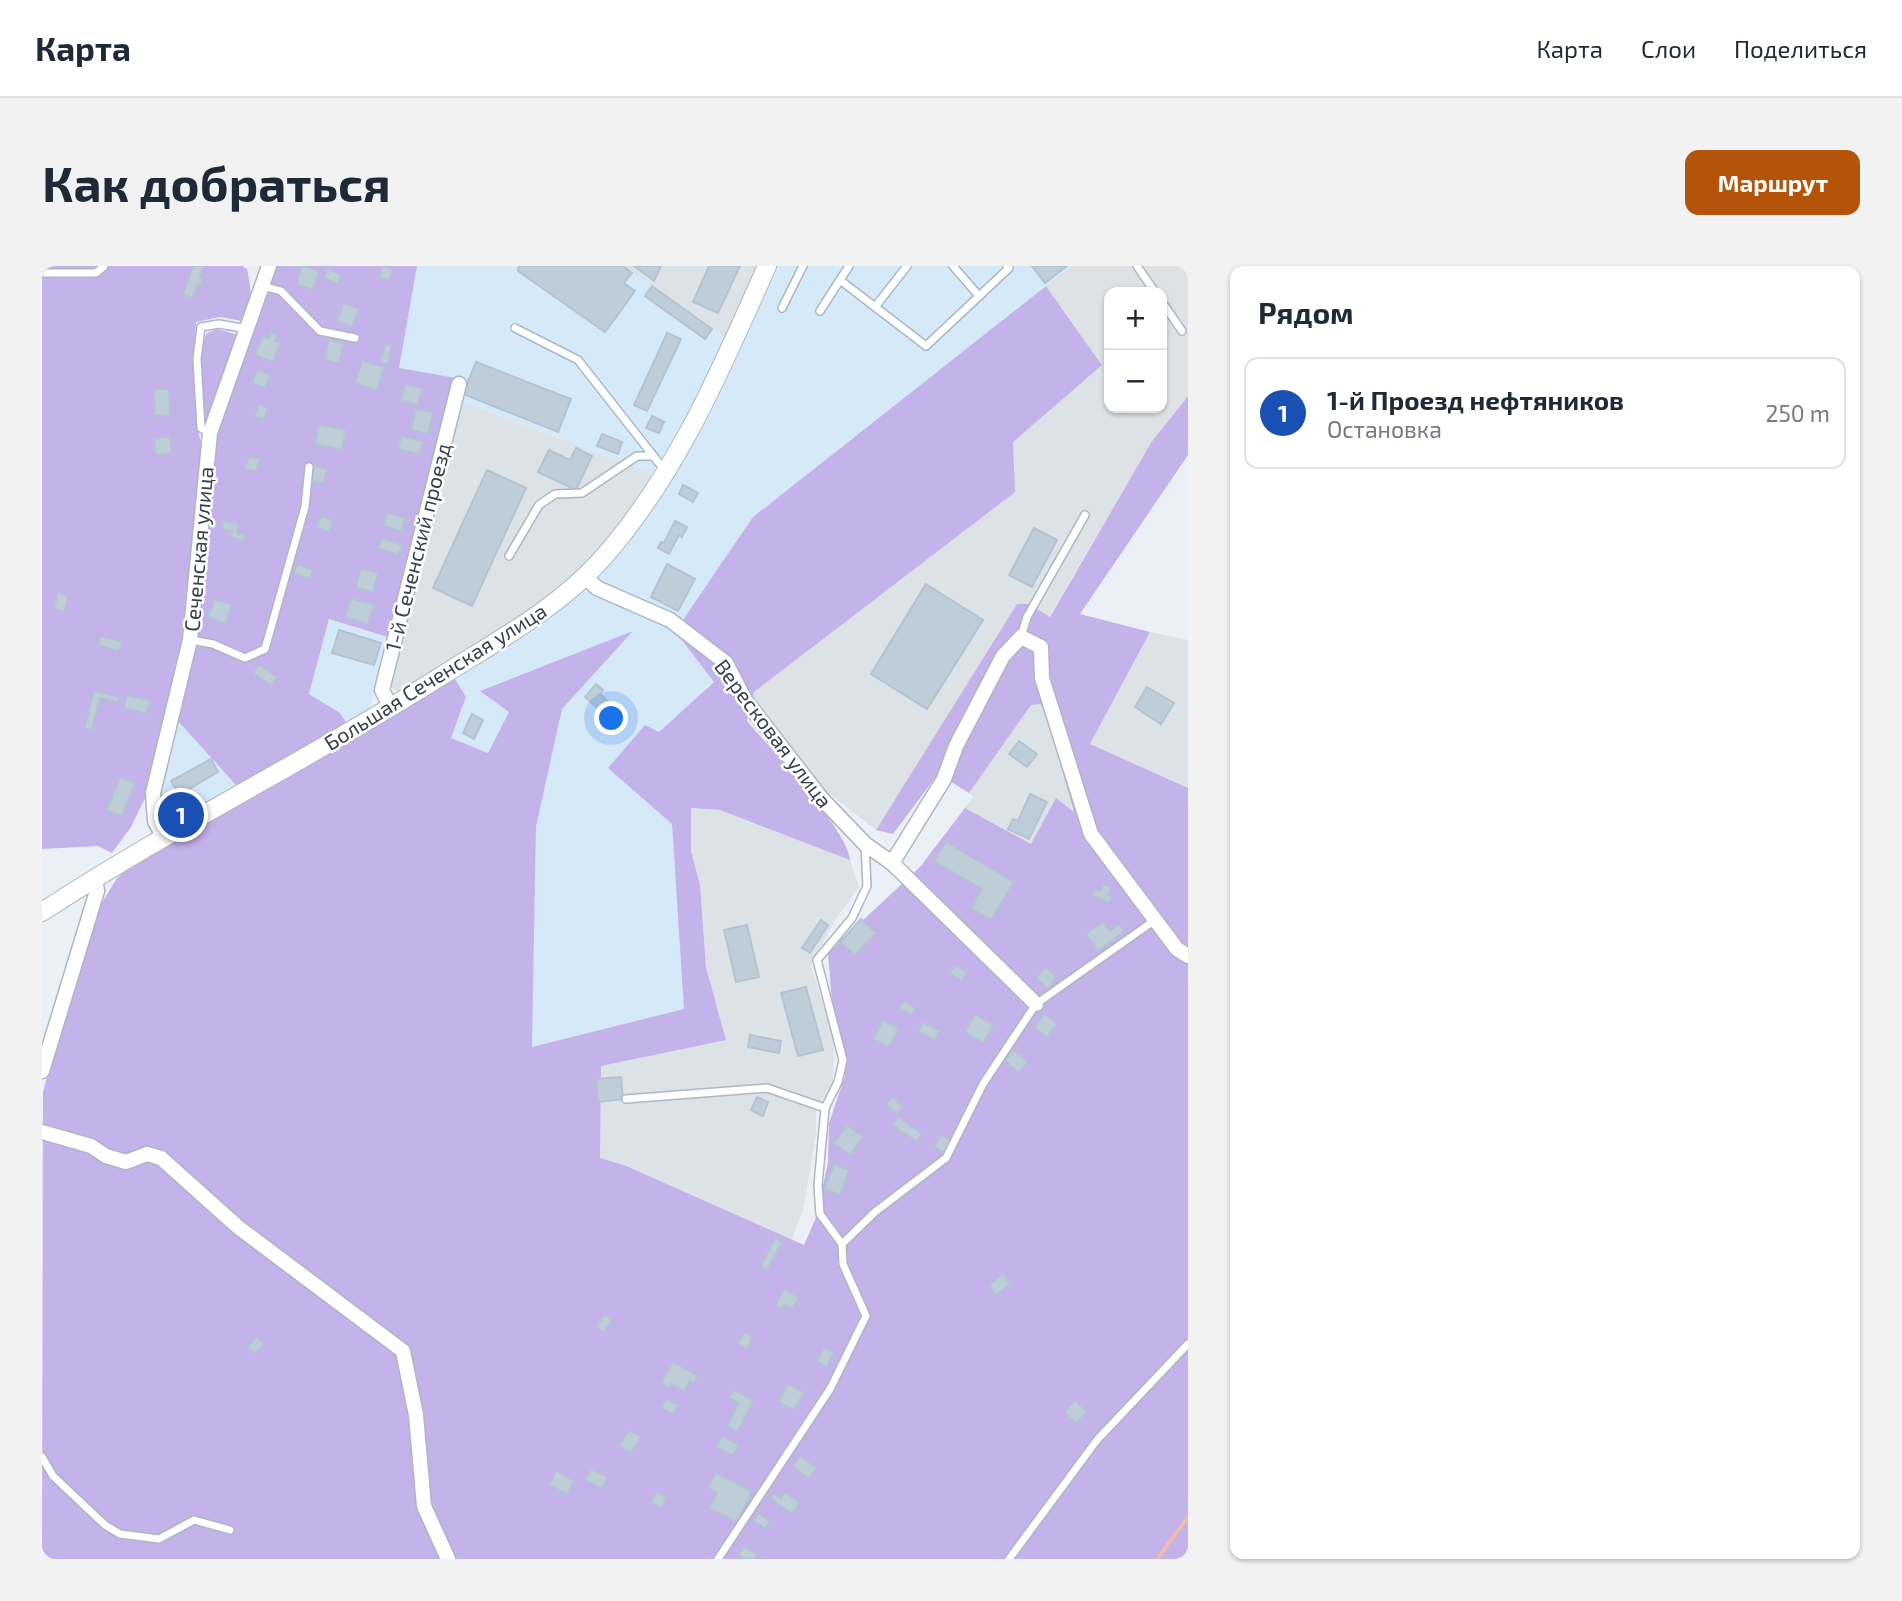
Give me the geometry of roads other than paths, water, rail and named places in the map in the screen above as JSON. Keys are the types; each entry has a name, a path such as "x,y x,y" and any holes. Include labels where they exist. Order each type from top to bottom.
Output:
{"street":[{"name":"Сеченская улица","path":"164,838 155,821 153,793 190,640 210,433 268,266"},
{"name":"Большая Сеченская улица","path":"42,912 95,877 391,708 509,633 584,577 642,509 666,472 715,380 767,266"},
{"name":"1-й Сеченский проезд","path":"391,708 382,690 459,384"},
{"name":"Вересковая улица","path":"584,577 597,588 670,620 726,663 745,701 821,798 865,844 892,863 1036,1004"},
{"path":"892,863 944,779 956,746 1003,656 1021,637 1041,648 1042,678 1057,734 1078,784 1091,834 1177,949 1188,956"},
{"path":"42,1071 97,891 95,877"},
{"path":"42,1132 91,1146 106,1156 125,1162 147,1154 161,1158 238,1227 403,1351 416,1415 424,1506 448,1559"}],"lane":[{"path":"42,273 96,273 104,266"},
{"path":"782,308 803,266"},
{"path":"820,311 849,266"},
{"path":"875,307 907,266"},
{"path":"953,266 979,296"},
{"path":"840,280 926,346 1009,268 1007,266"},
{"path":"1137,266 1152,287"},
{"path":"262,286 281,291 320,331 355,338"},
{"path":"1167,309 1182,331"},
{"path":"210,433 201,428 197,359 201,327 219,324 247,330"},
{"path":"515,328 578,360 666,472"},
{"path":"509,556 539,505 547,499 555,494 582,493 637,456 653,456"},
{"path":"190,640 212,644 244,659 265,649 305,508 309,467"},
{"path":"1021,637 1027,617 1085,515"},
{"path":"718,1559 830,1389 866,1316 843,1264 842,1244 820,1214 818,1185 825,1108 838,1082 842,1060 817,960 852,918 867,886 865,844"},
{"path":"842,1244 875,1212 946,1158 983,1084 1036,1004 1155,920"},
{"path":"626,1099 767,1088 825,1108"},
{"path":"1009,1559 1097,1440 1188,1344"},
{"path":"42,1457 53,1476 105,1525 120,1534 159,1539 194,1521 230,1530"},
{"path":"1018,1559 1019,1545"}],"waterway":[{"path":"1157,1559 1188,1517"}],"place":[{"name":"1-й Проезд нефтяников","path":"181,815"}]}
